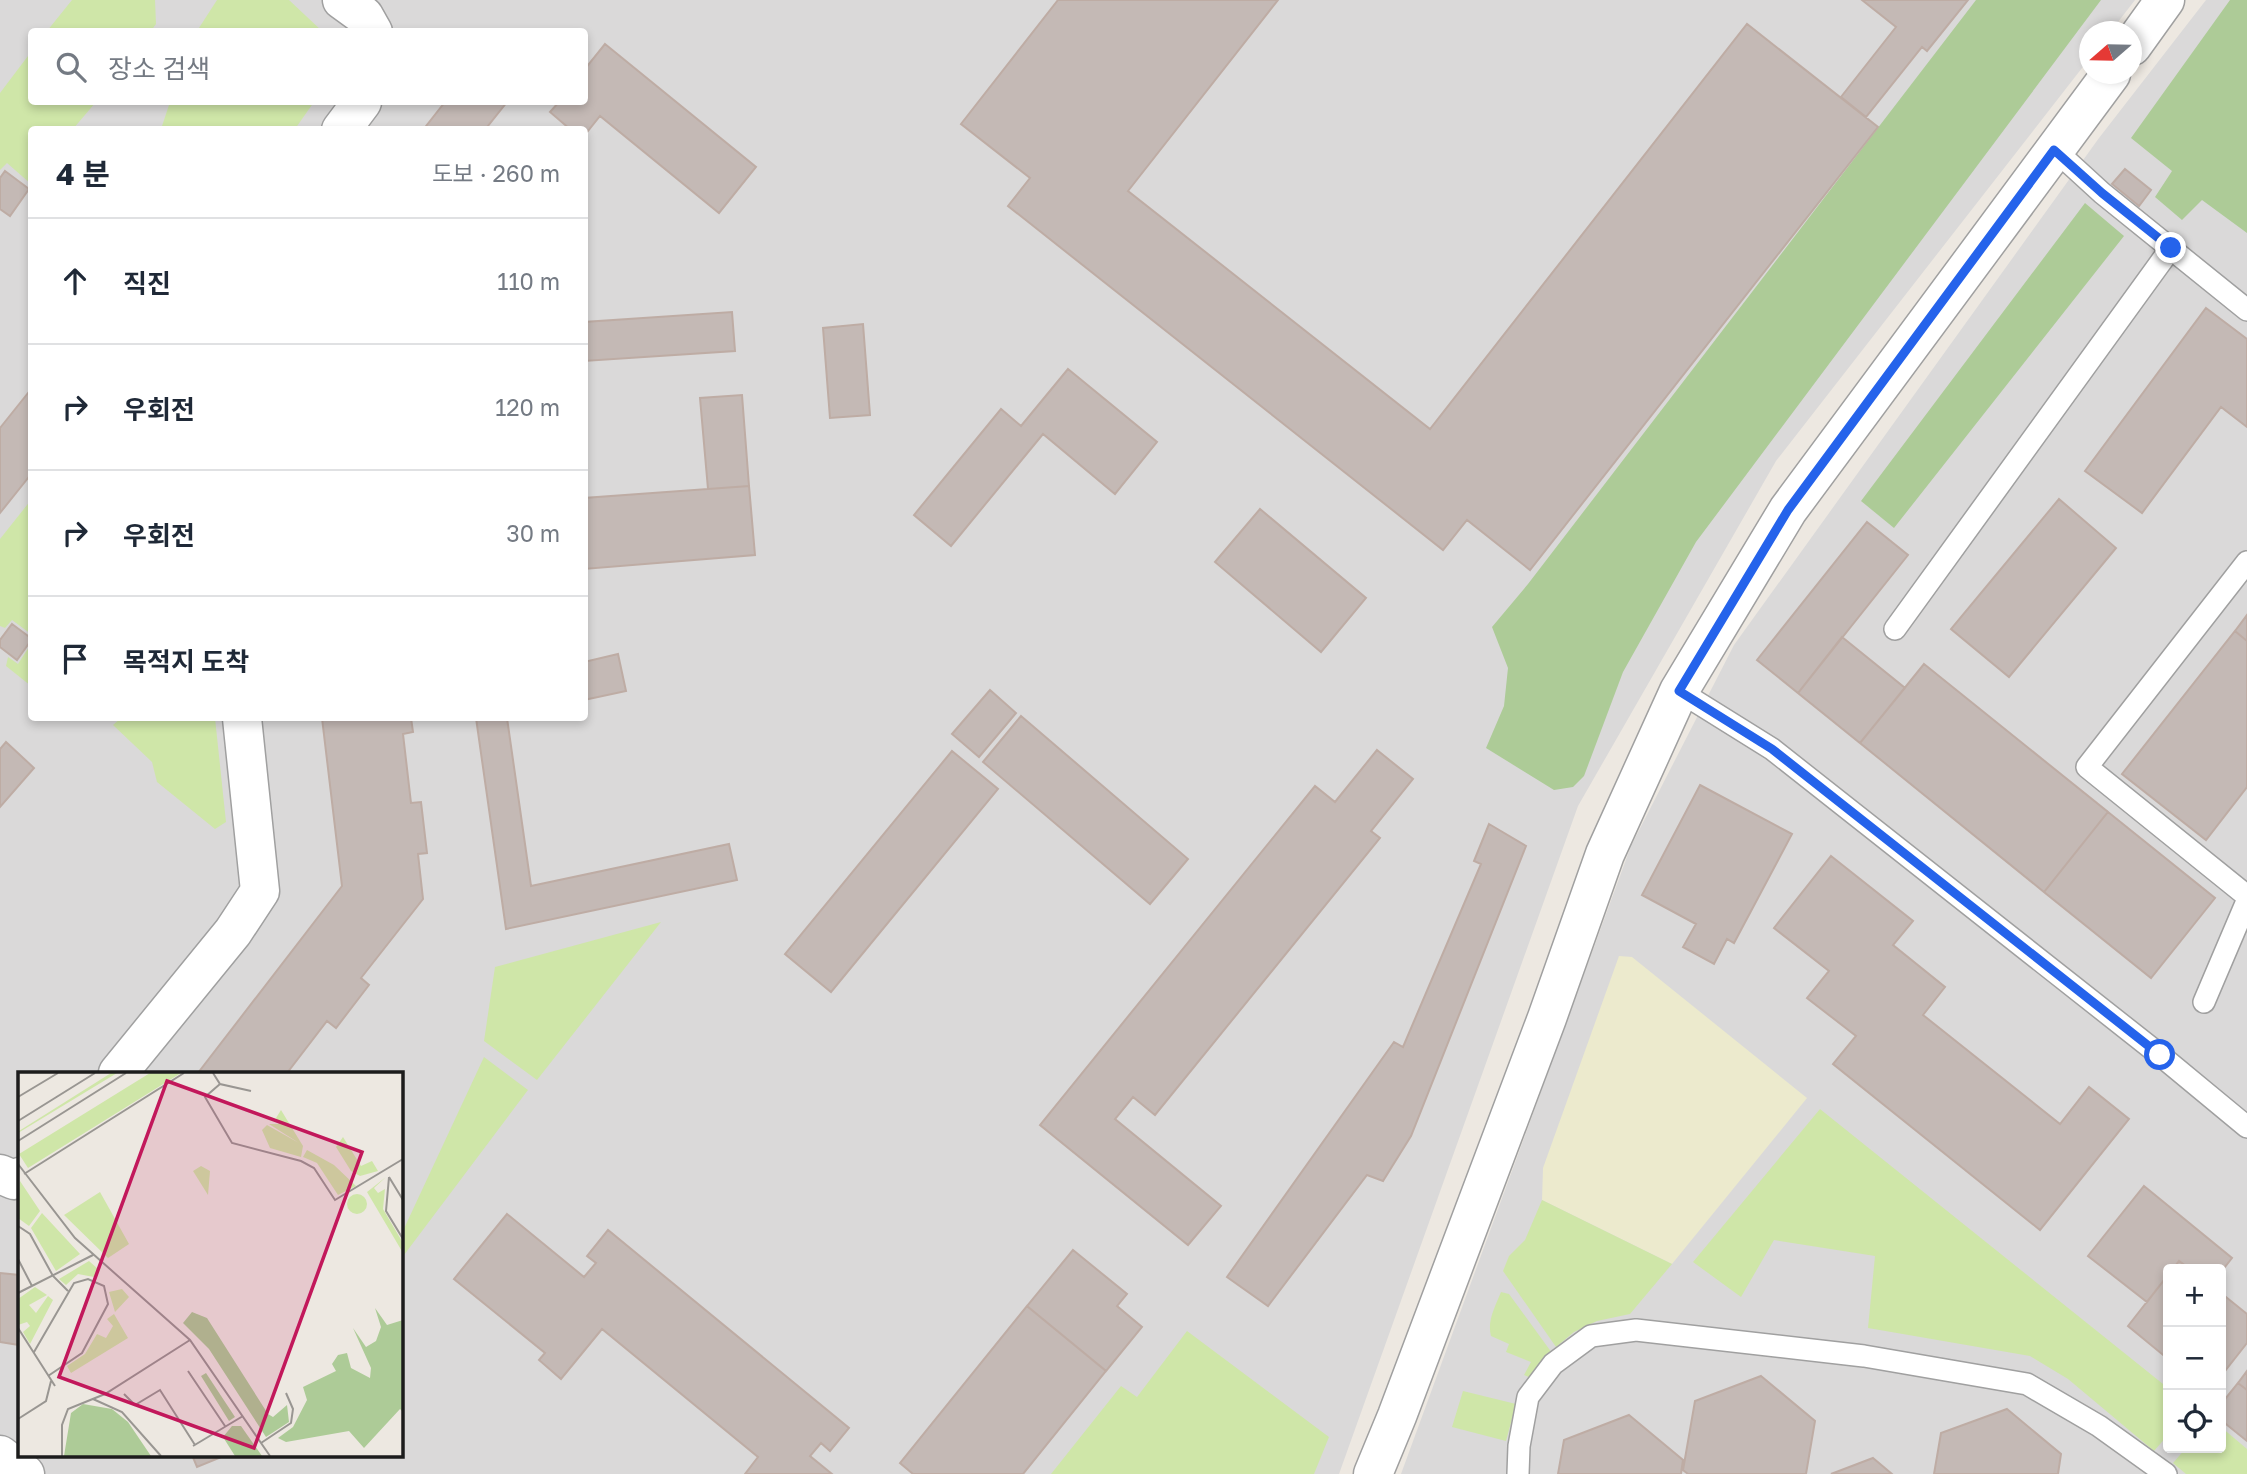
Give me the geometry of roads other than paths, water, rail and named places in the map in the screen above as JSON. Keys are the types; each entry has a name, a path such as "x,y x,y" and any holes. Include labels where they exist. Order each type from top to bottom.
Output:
{"street":[{"path":"342,0 364,16 371,28"},
{"path":"2142,32 2165,0"},
{"path":"1373,1474 1547,1018 1605,854 1679,691 1788,510 2104,84"},
{"path":"344,126 360,105"},
{"path":"119,1072 233,932 260,891 242,721"},
{"path":"0,1174 14,1180 18,1178"},
{"path":"0,1455 25,1474"}],"lane":[{"path":"2054,150 2102,193 2247,310"},
{"path":"1895,629 2171,248"},
{"path":"2247,562 2087,767 2247,896"},
{"path":"1679,691 1772,749 2149,1046 2247,1127"},
{"path":"2204,1002 2247,901"},
{"path":"1518,1474 1519,1446 1528,1398 1553,1364 1591,1336 1636,1330 1864,1356 2027,1384 2099,1426 2166,1474"}]}
